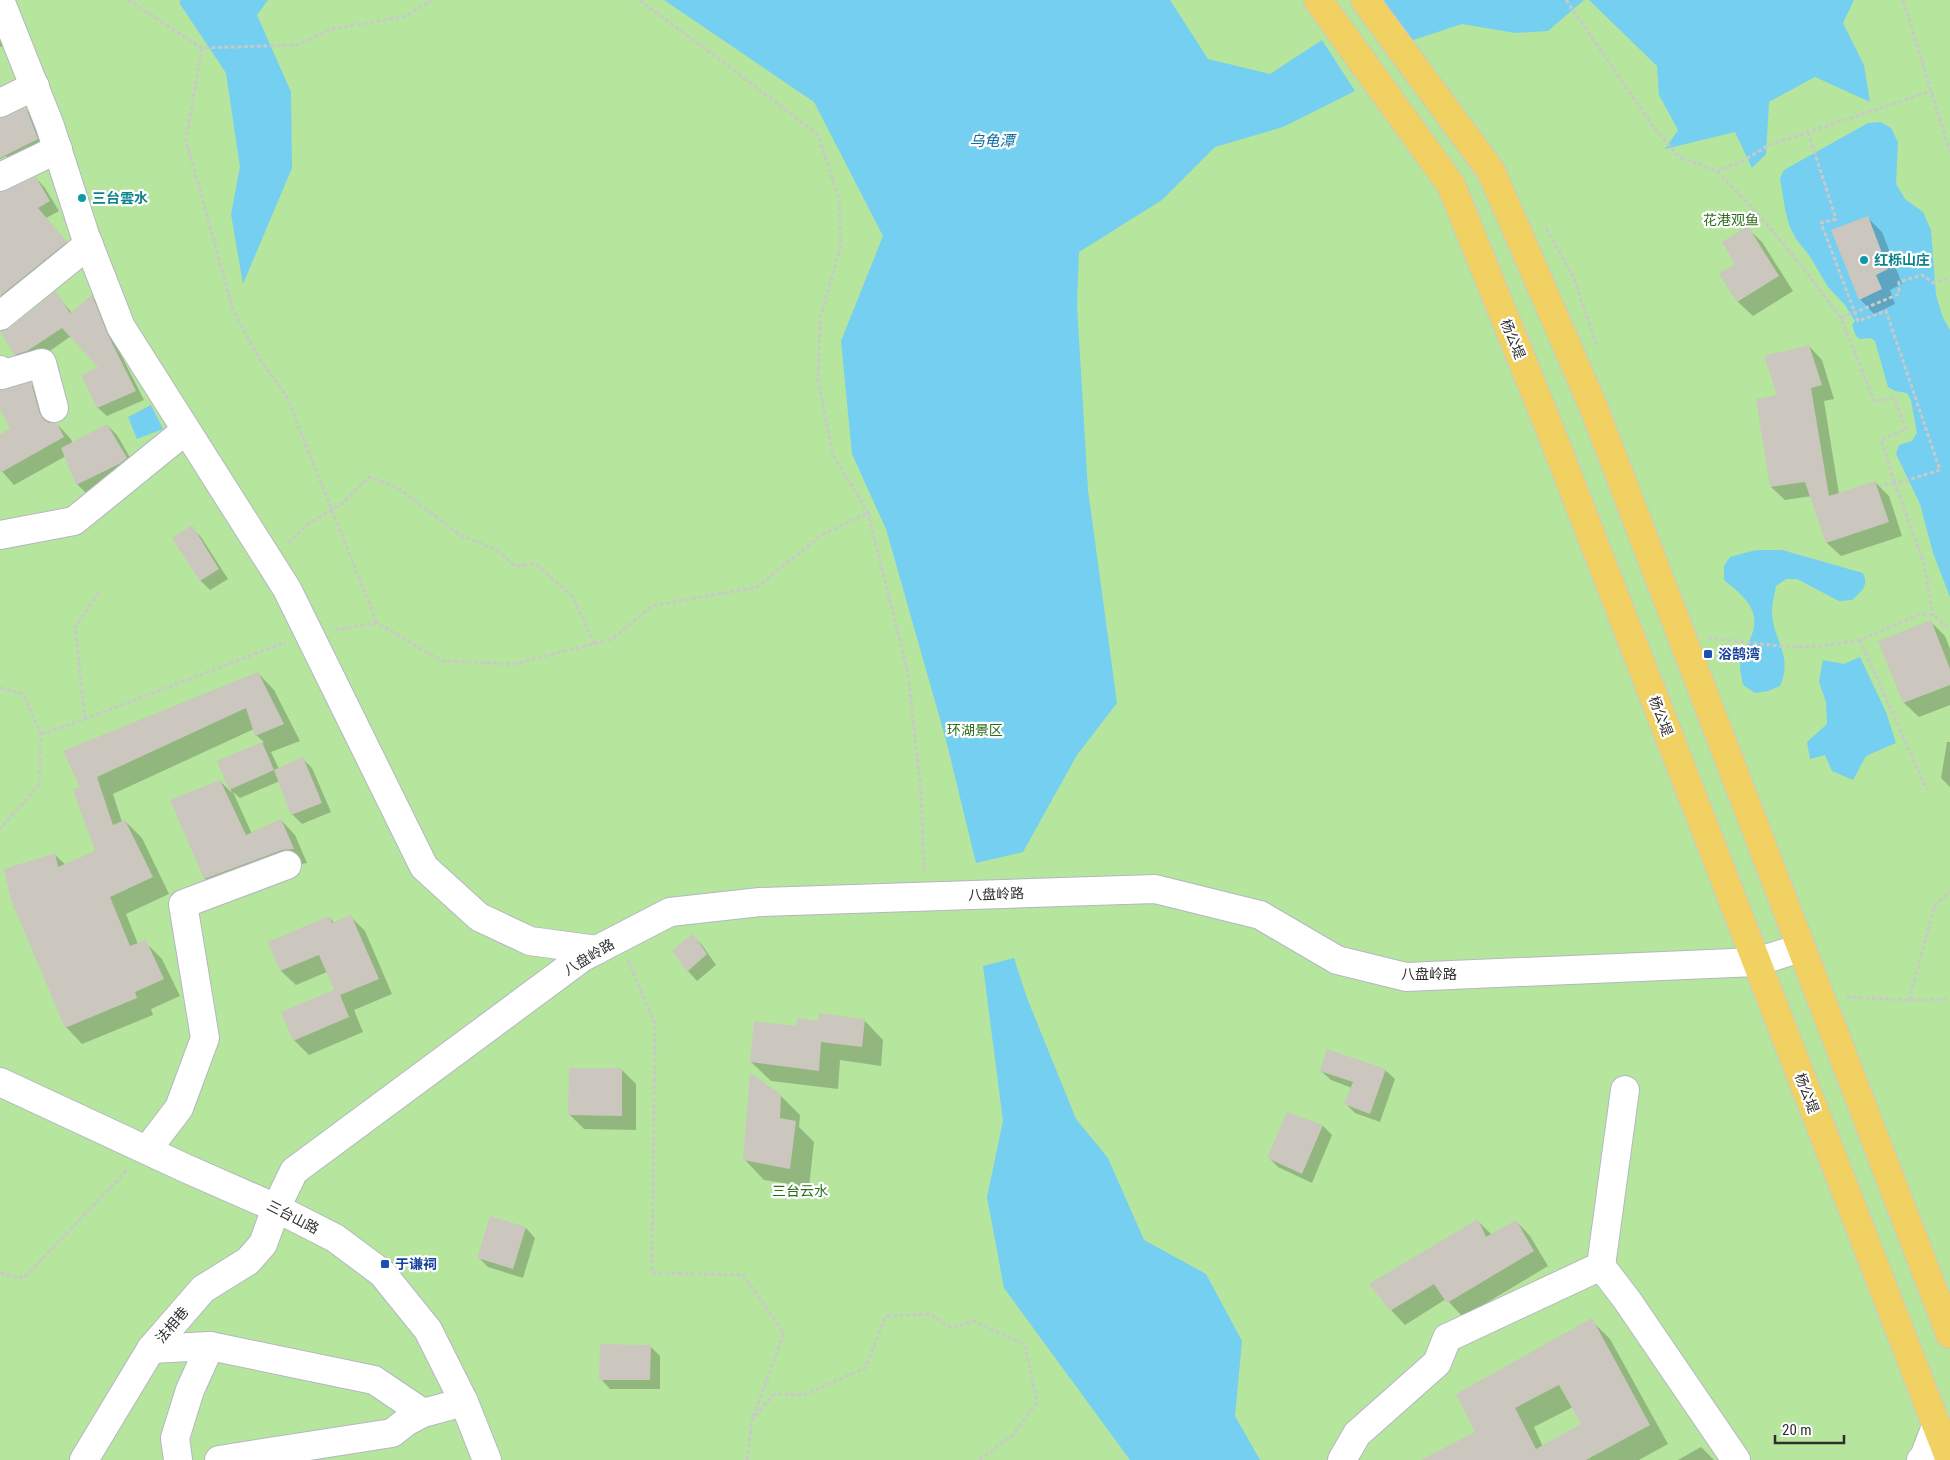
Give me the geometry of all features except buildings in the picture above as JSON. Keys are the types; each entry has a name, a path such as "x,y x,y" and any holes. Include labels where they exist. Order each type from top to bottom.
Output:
{"main road":[{"name":"杨公堤","path":"1318,0 1451,185 1550,427 1950,1460"},
{"path":"1364,0 1491,171 1593,406 1950,1334"}],"street":[{"path":"0,0 8,42 35,86 58,149 88,244 122,327 287,588 424,866 479,917 530,941 597,950"},
{"path":"0,103 35,86"},
{"path":"0,177 58,149"},
{"path":"0,316 88,244"},
{"path":"0,370 1,375 42,363 54,408"},
{"path":"0,534 74,520 186,430"},
{"path":"147,1150 179,1108 205,1038 183,904 286,865"},
{"name":"八盘岭路","path":"276,1208 294,1171 583,957 670,912 760,902 1155,889 1260,916 1337,960 1406,977 1756,962 1801,948"},
{"name":"三台山路","path":"0,1082 276,1208 335,1238 382,1272 428,1330 464,1402 487,1460"},
{"path":"1626,1090 1601,1266 1627,1300 1736,1460"},
{"name":"法相巷","path":"95,1455 152,1349 203,1288 248,1261 263,1244 276,1208"},
{"path":"1342,1460 1356,1434 1437,1363 1447,1338 1601,1266"},
{"path":"152,1349 210,1346 374,1380 423,1413"},
{"path":"178,1460 174,1438 190,1390 210,1346"},
{"path":"219,1460 392,1433 406,1422 423,1413 464,1402"},
{"path":"1921,1460 1924,1457 1936,1426"}],"path":[{"path":"128,0 202,48 297,44 332,29 406,16 432,0"},
{"path":"639,0 722,60 818,135 840,198 841,245 820,318 818,381 833,455 868,513 908,673 921,792 924,877 920,897"},
{"path":"1566,0 1655,129 1679,158 1717,171 1765,222 1804,269 1841,318 1874,401 1894,398 1906,429 1881,440 1924,563 1933,615"},
{"path":"1904,0 1950,152"},
{"path":"202,48 186,140 233,310 260,360 286,395 377,623 442,661 514,664 612,639 652,606 756,587 823,534 868,513"},
{"path":"1717,171 1743,161 1769,145 1931,91"},
{"path":"1808,132 1836,218 1821,223 1858,321 1886,311 1940,470 1895,484 1880,485"},
{"path":"1841,318 1899,294 1899,282 1922,275 1934,283 1950,277"},
{"path":"268,560 308,524 342,504 369,477 397,487 460,535 498,551 515,566 536,564 572,596 594,644"},
{"path":"85,719 75,628 99,592"},
{"path":"1736,641 1789,647 1821,646 1860,640 1920,614 1933,615 1950,629"},
{"path":"41,734 85,719 271,646 310,635 377,623"},
{"path":"1860,640 1927,790"},
{"path":"0,688 23,694 41,734 40,785 0,829"},
{"path":"1909,1000 1935,905 1950,892"},
{"path":"597,950 630,960 655,1024 652,1273 743,1275 784,1333 752,1420 746,1460"},
{"path":"1820,996 1950,1000"},
{"path":"0,1273 24,1278 147,1150"},
{"path":"752,1420 774,1394 804,1395 865,1368 886,1316 930,1314 952,1328 974,1321 1025,1345 1037,1402 1012,1436 979,1460"}],"green space":[{"name":"环湖景区","path":"0,0 1950,0 1950,1460 0,1460"}],"water":[{"path":"180,0 268,0 257,15 291,92 292,168 243,284 231,214 240,167 226,73 180,4"},
{"name":"乌龟潭","path":"664,0 1170,0 1208,59 1270,74 1322,40 1355,91 1283,127 1215,147 1162,200 1079,252 1077,305 1088,490 1117,703 1077,755 1023,852 976,863 946,740 886,529 852,454 841,341 883,236 814,102"},
{"path":"1377,0 1584,0 1548,31 1515,33 1462,24 1404,43"},
{"path":"1589,0 1854,0 1843,23 1864,65 1870,102 1815,77 1769,102 1766,154 1752,168 1735,132 1665,149 1678,130 1659,95 1657,66"},
{"path":"1881,122 1891,128 1898,142 1896,184 1905,199 1923,212 1931,230 1936,295 1943,318 1950,330 1950,597 1933,553 1920,504 1896,454 1899,445 1912,441 1917,433 1911,400 1907,393 1895,391 1888,387 1875,341 1871,338 1860,339 1856,336 1852,325 1855,321 1845,305 1828,287 1809,255 1796,239 1789,225 1780,178 1784,170 1868,123"},
{"path":"151,405 163,429 137,439 128,417"},
{"path":"1756,550 1782,550 1863,573 1865,585 1852,600 1839,601 1797,579 1786,579 1776,586 1772,607 1773,621 1784,656 1784,675 1780,686 1768,691 1755,693 1743,685 1740,666 1742,654 1754,627 1754,619 1749,604 1738,591 1724,580 1724,566 1730,557"},
{"path":"1860,657 1886,712 1896,743 1866,756 1853,780 1832,771 1825,755 1810,759 1807,742 1827,724 1826,702 1819,682 1823,660 1844,664"},
{"path":"1014,958 1027,998 1076,1119 1108,1158 1144,1240 1206,1274 1242,1341 1235,1416 1260,1460 1130,1460 1004,1288 987,1197 1003,1121 983,966"}],"place":[{"name":"三台雲水","path":"82,198"},
{"name":"红栎山庄","path":"1864,260"},
{"name":"浴鹄湾","path":"1708,654"},
{"name":"于谦祠","path":"385,1264"}],"park label":[{"name":"花港观鱼","path":"1731,220"},
{"name":"三台云水","path":"800,1191"}]}
